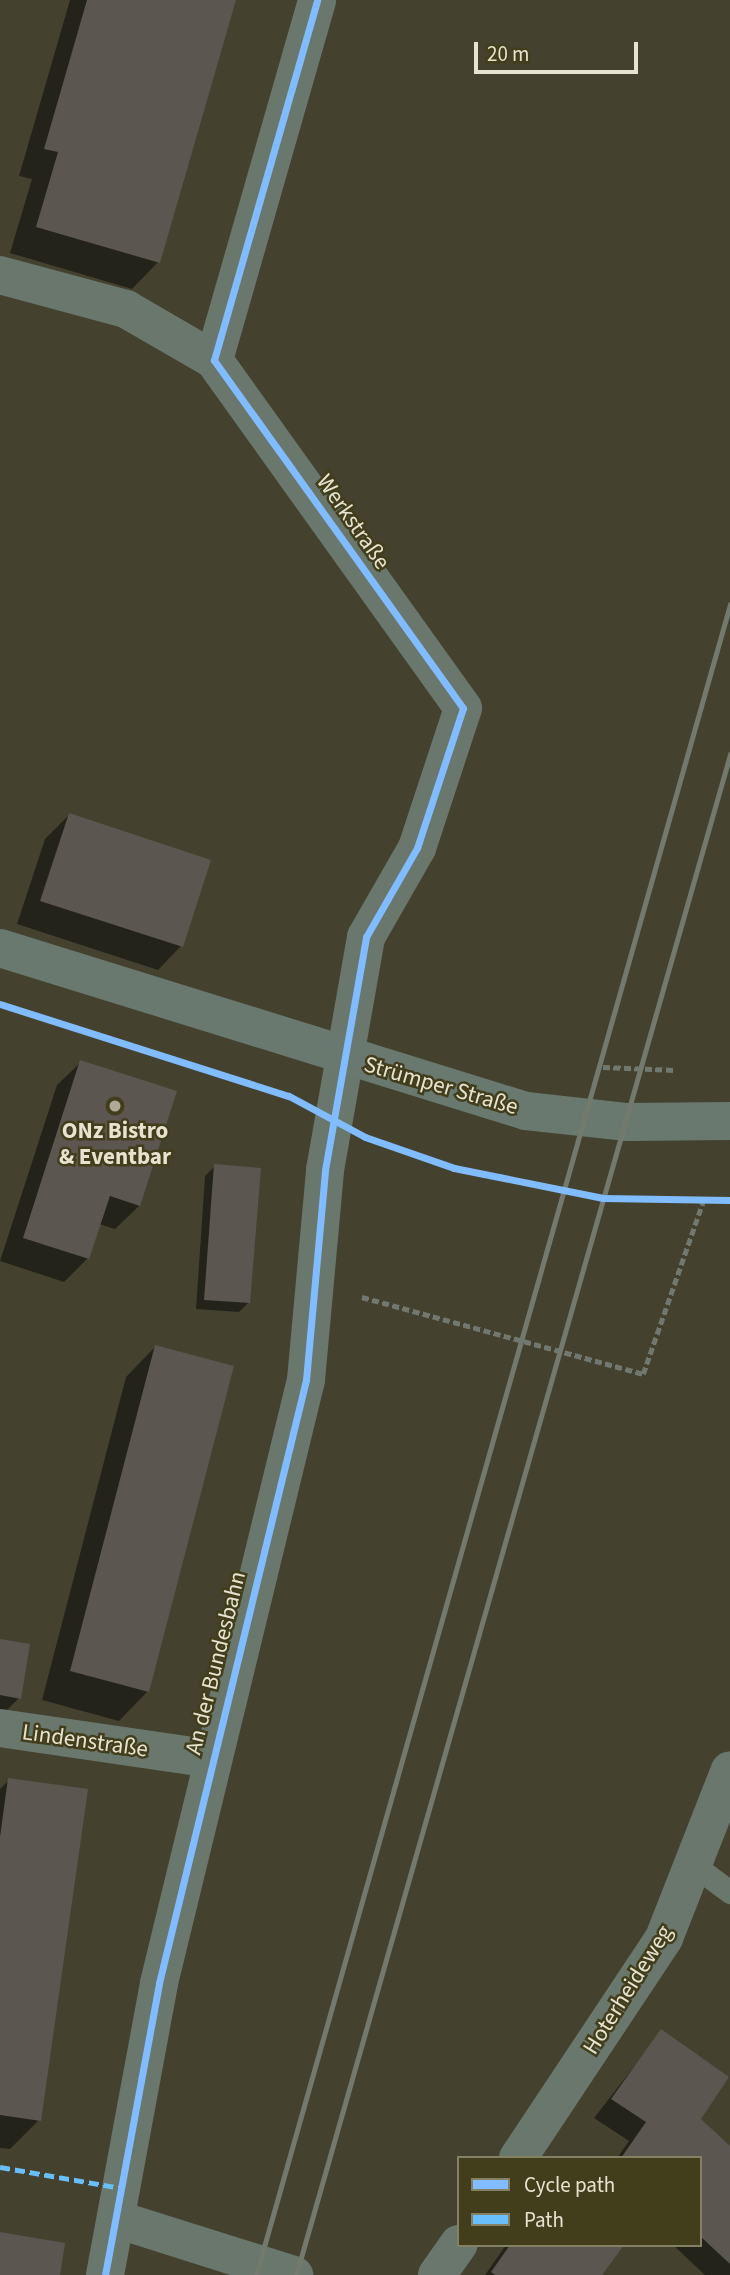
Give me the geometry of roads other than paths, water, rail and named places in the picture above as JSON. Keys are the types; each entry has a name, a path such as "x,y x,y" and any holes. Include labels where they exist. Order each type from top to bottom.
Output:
{"main road":[{"name":"Strümper Straße","path":"0,948 341,1056 526,1111 612,1121 730,1121"}],"street":[{"path":"0,275 126,309 214,360 317,0"},
{"name":"Werkstraße","path":"214,360 463,708 417,848 366,937 341,1056"},
{"name":"An der Bundesbahn","path":"106,2275 159,1983 306,1380 314,1284 341,1056"},
{"name":"Lindenstraße","path":"0,1728 212,1759"},
{"name":"Hoterheideweg","path":"519,2156 636,1985 695,1866 730,1770"},
{"path":"116,2219 285,2273"},
{"path":"438,2275 457,2247"}],"lane":[{"path":"695,1866 730,1892"}],"railway":[{"path":"256,2275 730,604"},
{"path":"296,2275 730,754"}],"place":[{"name":"ONz Bistro & Eventbar","path":"115,1106"}]}
